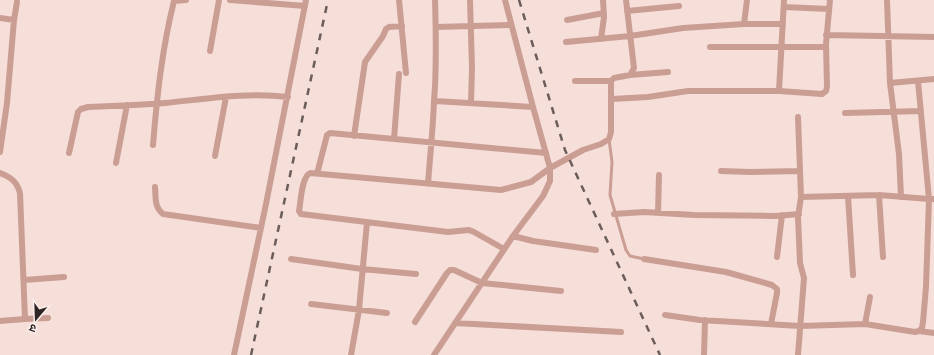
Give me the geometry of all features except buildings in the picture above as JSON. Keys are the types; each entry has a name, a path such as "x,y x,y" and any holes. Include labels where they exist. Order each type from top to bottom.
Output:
{"street":[{"path":"153,145 162,56 174,0 186,0"},
{"path":"210,51 220,0"},
{"path":"230,0 306,3 234,355"},
{"path":"399,0 406,73"},
{"path":"428,184 434,101 436,27 435,0"},
{"path":"470,0 472,68 471,103"},
{"path":"434,355 504,249 547,189 551,177 550,168 505,0"},
{"path":"601,39 604,13 603,0"},
{"path":"626,0 634,68 630,75"},
{"path":"744,24 747,0"},
{"path":"780,91 784,0"},
{"path":"612,99 648,97 688,91 780,91 822,94 826,91 827,86 826,35 830,0"},
{"path":"887,0 890,84 899,154 900,197"},
{"path":"0,152 7,103 14,20 17,2"},
{"path":"627,11 679,6"},
{"path":"784,7 829,9"},
{"path":"567,20 604,13"},
{"path":"0,18 14,20"},
{"path":"566,42 630,36 683,28 744,24 783,24"},
{"path":"436,27 511,25"},
{"path":"354,136 365,62 383,36 386,29 389,27 402,26"},
{"path":"826,35 934,37"},
{"path":"710,46 826,47"},
{"path":"575,80 612,81 614,78 630,75 668,72"},
{"path":"394,139 399,74"},
{"path":"890,84 934,79"},
{"path":"504,249 469,230 448,232 301,214 299,213 306,177 310,173 501,190 531,182 550,168 583,150 601,144 609,139 612,125 612,81"},
{"path":"918,81 920,111 931,199 923,322 922,328 919,331"},
{"path":"69,153 78,112 81,109 88,107 156,104 266,94 288,96"},
{"path":"215,156 226,97"},
{"path":"434,101 533,107"},
{"path":"0,102 7,103"},
{"path":"116,163 127,105"},
{"path":"845,113 920,111"},
{"path":"798,117 801,197 799,214 800,263 804,278 798,355"},
{"path":"318,174 327,135 330,133 546,153"},
{"path":"721,171 800,171"},
{"path":"0,173 7,175 13,180 18,186 20,193 25,319"},
{"path":"658,175 658,212"},
{"path":"156,187 156,202 158,210 163,214 261,228"},
{"path":"801,197 879,195 931,199"},
{"path":"879,195 883,257"},
{"path":"848,196 853,275"},
{"path":"614,214 658,212 694,215 799,214"},
{"path":"778,258 782,215"},
{"path":"352,355 359,310 367,222"},
{"path":"513,236 533,241 596,250"},
{"path":"291,259 362,269 416,274"},
{"path":"644,259 726,272 772,285 777,289 777,293 771,324"},
{"path":"415,322 450,270 454,270 482,283 561,291"},
{"path":"24,280 64,277"},
{"path":"865,324 870,298"},
{"path":"311,304 388,313"},
{"path":"665,315 705,320 800,326 865,324 915,332 919,331 934,333"},
{"path":"0,321 48,318"},
{"path":"704,355 705,320"},
{"path":"455,324 621,332"}],"lane":[{"path":"609,139 612,162 610,195 614,214 626,250 630,256 644,259"}],"railway":[{"path":"251,355 328,0"},
{"path":"519,0 565,150 660,355"}]}
